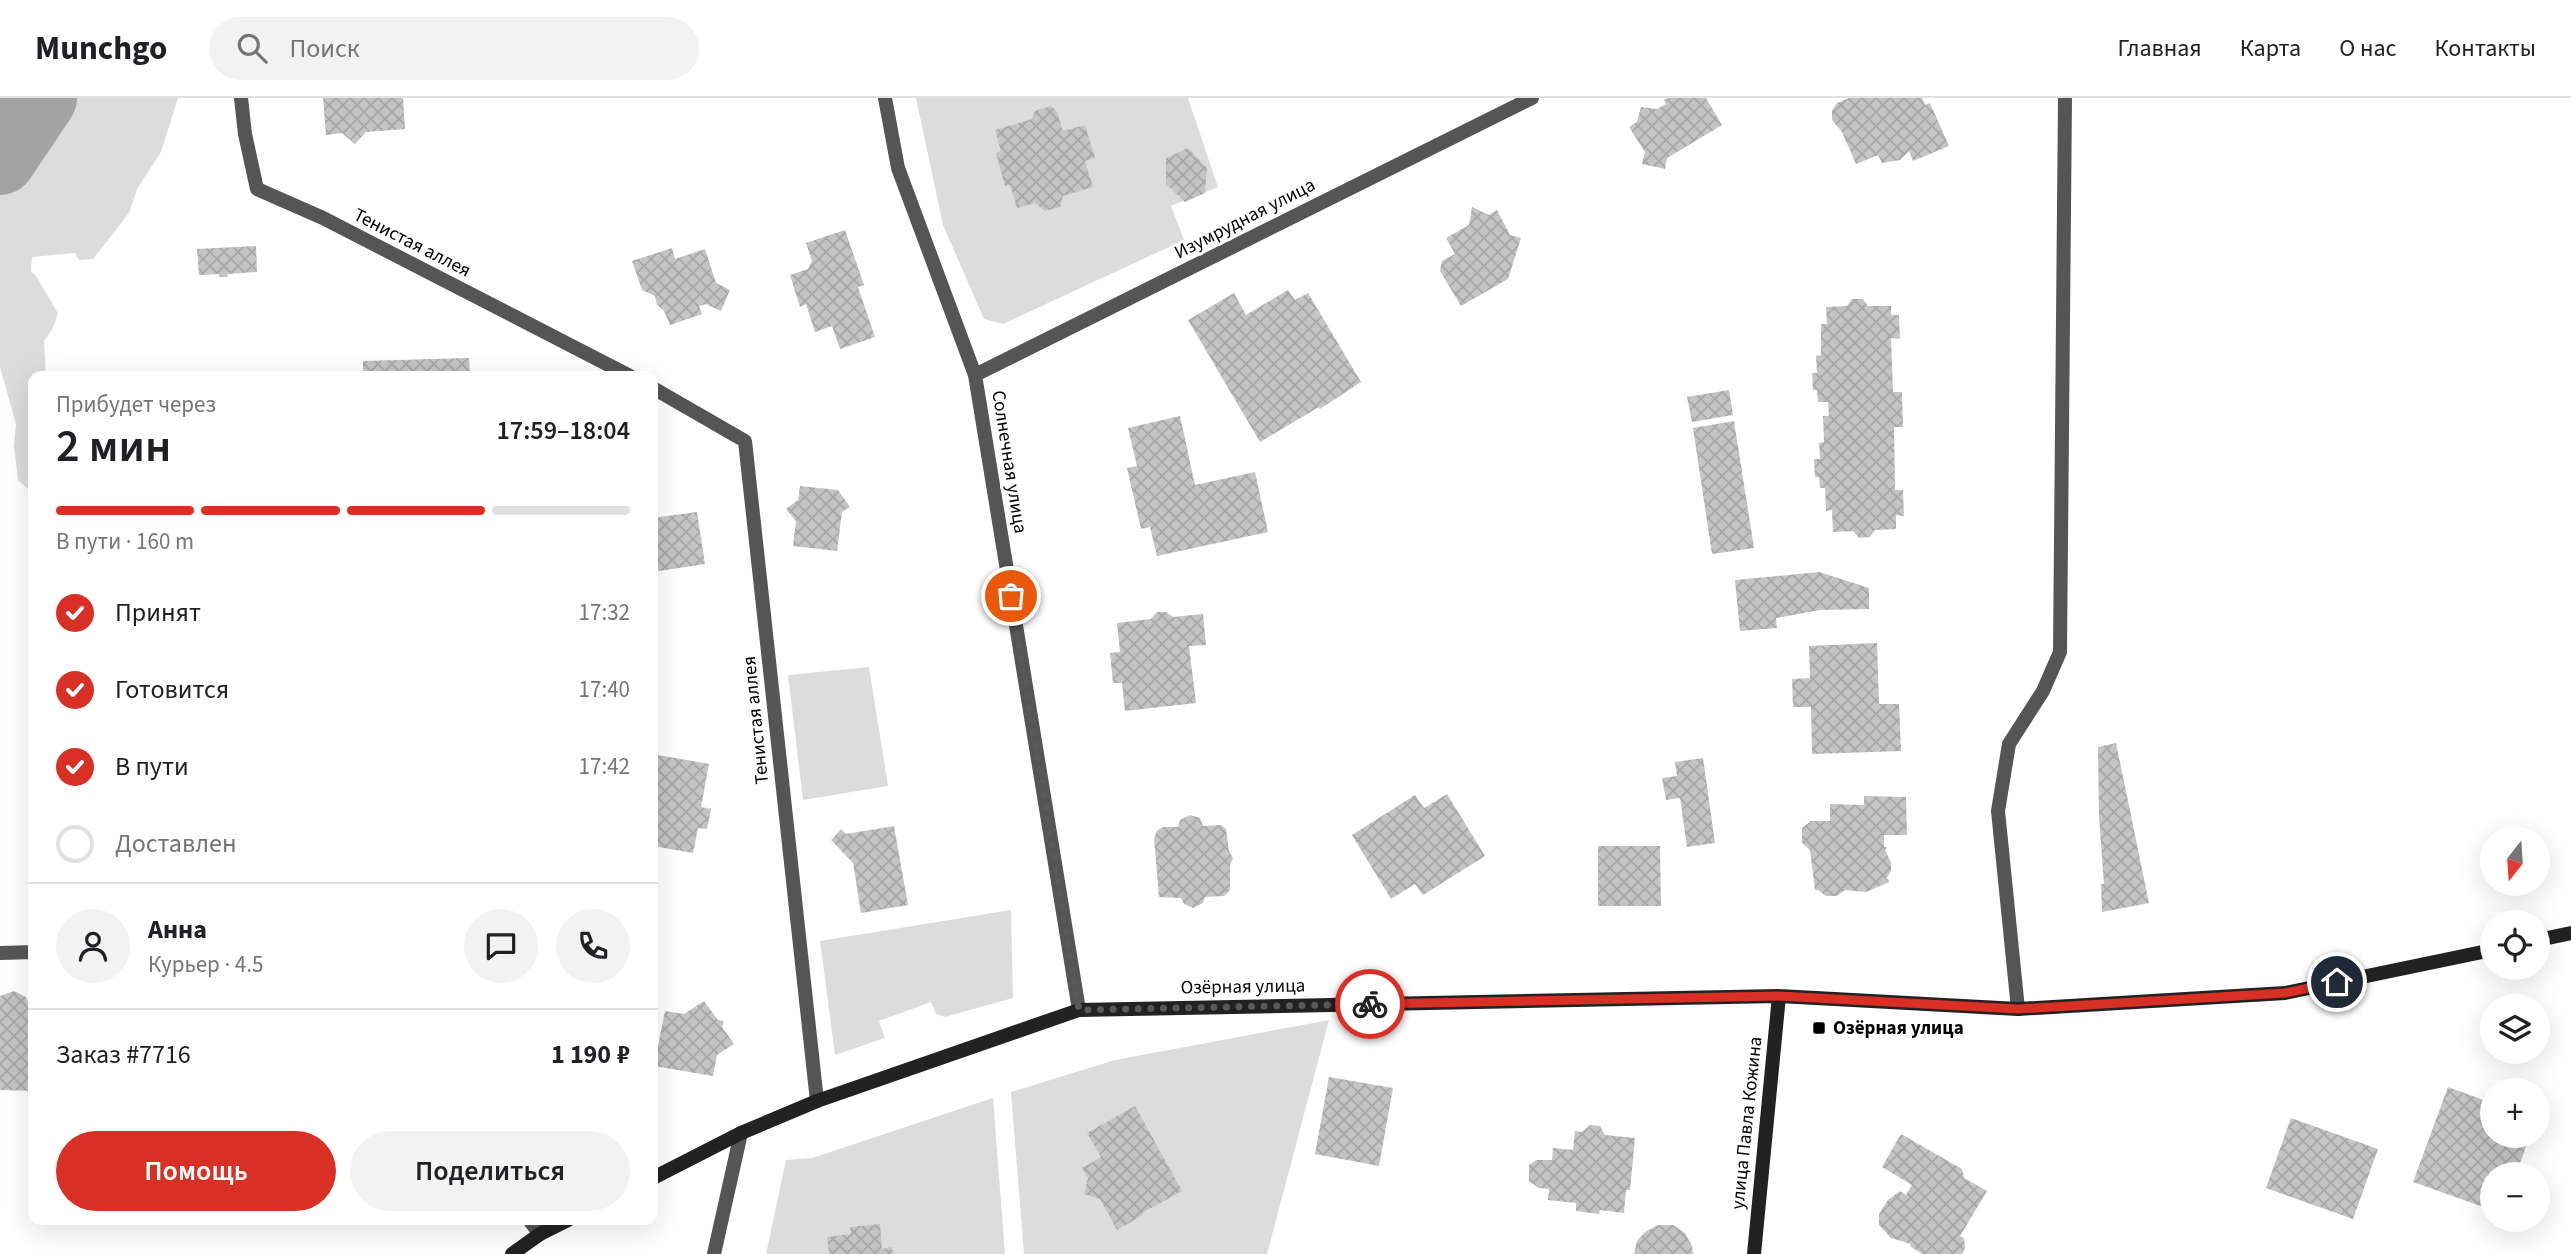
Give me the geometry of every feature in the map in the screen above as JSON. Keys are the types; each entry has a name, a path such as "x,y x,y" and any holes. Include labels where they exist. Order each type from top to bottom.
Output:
{"street":[{"name":"Тенистая аллея","path":"241,98 245,134 257,189 323,218 620,371"},
{"name":"Солнечная улица","path":"885,98 898,168 975,375 1079,1010"},
{"path":"2018,1009 1998,811 2009,744 2043,691 2060,652 2065,98"},
{"name":"Изумрудная улица","path":"975,375 1522,100"},
{"name":"Тенистая аллея","path":"658,391 745,441 817,1101"},
{"path":"2550,937 2571,933"},
{"path":"0,953 28,952"},
{"name":"Озёрная улица","path":"658,1175 741,1133 817,1101 1079,1010 1779,996 2018,1009 2285,993 2480,952"},
{"name":"улица Павла Кожина","path":"1754,1254 1779,996"},
{"path":"714,1254 741,1133"},
{"path":"533,1225 540,1234"},
{"path":"512,1254 558,1225"}],"shaded area":[{"path":"0,98 178,98 161,152 137,189 129,213 93,259 79,260 75,253 32,257 31,271 58,313 53,328 44,341 46,371 28,371 28,489 18,480 14,446 16,424 0,367"},
{"path":"916,98 1188,98 1218,187 1171,206 1184,240 1003,324 984,319 943,225"},
{"path":"869,667 888,786 803,800 788,675"},
{"path":"1011,910 1013,998 945,1017 936,1014 931,1002 879,1021 885,1038 835,1055 820,941"},
{"path":"1329,1020 1267,1254 1024,1254 1011,1092 1115,1060"},
{"path":"993,1098 1005,1254 766,1254 786,1160 812,1158"}],"building":[{"path":"323,98 403,98 405,129 366,132 355,144 342,133 326,135"},
{"path":"1706,98 1722,125 1667,158 1665,169 1642,164 1645,152 1629,127 1637,122 1641,107 1657,109 1666,104 1664,100"},
{"path":"1849,98 1922,98 1925,105 1930,103 1949,146 1913,161 1909,151 1900,160 1882,163 1878,155 1856,164 1842,132 1832,120 1832,111 1837,103"},
{"path":"1051,106 1057,112 1063,131 1085,125 1095,158 1085,161 1093,187 1063,196 1060,207 1045,211 1035,203 1017,208 1010,185 1005,186 996,153 1001,151 995,130 1032,119 1035,111"},
{"path":"1188,148 1207,168 1205,193 1185,202 1166,184 1166,158"},
{"path":"1472,207 1489,215 1497,210 1510,235 1521,238 1508,279 1461,306 1440,271 1442,261 1455,254 1446,238 1469,225"},
{"path":"845,230 864,285 858,287 875,337 840,349 832,326 815,332 806,304 800,307 790,275 808,269 812,261 806,243"},
{"path":"256,246 257,272 228,274 227,277 220,277 219,274 199,275 197,249"},
{"path":"672,248 675,259 705,249 716,283 730,290 721,311 706,304 699,306 702,314 670,325 664,311 657,305 655,296 642,290 632,261"},
{"path":"1288,290 1295,300 1308,293 1361,382 1320,409 1319,407 1260,442 1188,320 1234,293 1246,315"},
{"path":"1852,299 1863,299 1868,306 1891,306 1891,315 1899,315 1900,339 1891,338 1893,392 1902,392 1903,427 1894,427 1895,490 1903,490 1904,516 1896,515 1896,529 1875,530 1870,537 1859,538 1853,531 1833,532 1832,510 1826,511 1825,488 1820,488 1819,477 1815,477 1814,459 1820,459 1819,443 1824,442 1823,416 1829,416 1828,402 1818,402 1817,390 1813,390 1812,373 1817,373 1816,356 1821,355 1821,324 1827,324 1826,307 1847,306"},
{"path":"469,358 470,371 363,371 363,361"},
{"path":"1729,390 1733,415 1692,422 1687,397"},
{"path":"1180,416 1195,485 1255,472 1268,532 1157,556 1150,527 1141,529 1127,468 1137,466 1128,428"},
{"path":"1734,421 1754,548 1712,554 1693,428"},
{"path":"800,486 838,490 850,507 842,512 837,551 793,546 796,521 786,509 798,500"},
{"path":"697,512 705,564 658,571 658,517"},
{"path":"1819,572 1869,588 1869,609 1820,610 1776,618 1777,628 1740,631 1735,580"},
{"path":"1157,612 1166,612 1173,617 1203,614 1206,645 1189,646 1196,703 1125,711 1122,683 1113,683 1110,653 1120,652 1117,623 1151,619"},
{"path":"1877,643 1879,704 1899,704 1901,751 1812,754 1811,707 1793,707 1792,679 1810,678 1809,646"},
{"path":"2116,743 2149,903 2102,912 2101,884 2104,884 2098,747"},
{"path":"658,755 709,764 701,807 711,809 707,829 698,828 693,853 658,847"},
{"path":"1703,758 1715,843 1687,847 1680,798 1666,800 1662,778 1677,776 1675,762"},
{"path":"1447,794 1485,856 1423,895 1415,884 1391,899 1352,835 1415,795 1424,808"},
{"path":"1864,796 1906,797 1907,835 1884,835 1884,847 1887,847 1885,850 1891,862 1891,871 1886,879 1889,882 1866,892 1845,890 1837,896 1826,896 1815,890 1810,850 1802,843 1802,828 1811,821 1830,821 1830,804 1864,805"},
{"path":"1190,815 1200,818 1203,826 1221,825 1226,829 1229,851 1233,858 1230,866 1230,890 1224,896 1205,897 1203,903 1193,908 1184,904 1181,898 1159,897 1154,838 1157,831 1163,827 1178,827 1180,820"},
{"path":"894,826 908,905 861,913 853,863 831,840 841,829 846,834"},
{"path":"1598,846 1660,846 1661,906 1598,906"},
{"path":"14,991 26,997 28,1002 28,1091 0,1090 0,996"},
{"path":"704,1001 718,1020 724,1021 722,1027 734,1044 717,1055 713,1076 658,1067 658,1046 665,1011 684,1014"},
{"path":"1329,1077 1393,1088 1379,1166 1315,1154"},
{"path":"2448,1087 2480,1099 2480,1148 2526,1148 2520,1162 2480,1162 2480,1206 2413,1182"},
{"path":"1135,1106 1182,1191 1117,1230 1100,1199 1084,1194 1088,1178 1082,1168 1101,1157 1087,1133"},
{"path":"2291,1118 2378,1149 2353,1219 2266,1188"},
{"path":"1590,1125 1600,1126 1605,1135 1635,1138 1630,1190 1626,1190 1624,1213 1576,1211 1576,1203 1548,1200 1549,1189 1539,1188 1529,1181 1529,1165 1536,1160 1552,1160 1553,1148 1573,1150 1575,1131 1582,1132"},
{"path":"1901,1134 1962,1169 1964,1178 1987,1191 1960,1236 1964,1238 1965,1248 1962,1254 1922,1254 1910,1246 1911,1244 1891,1238 1879,1225 1879,1214 1888,1200 1900,1191 1906,1195 1912,1185 1882,1167"},
{"path":"880,1224 882,1249 892,1247 893,1254 829,1254 827,1237 851,1234 850,1227"},
{"path":"1658,1225 1673,1225 1685,1233 1693,1254 1634,1254 1637,1241 1645,1232"}],"waterway":[{"path":"0,159 41,98"}],"way so far":[{"path":"1011,596 1079,1010 1370,1004"}],"place":[{"name":"Озёрная улица","path":"1819,1028"}],"route":[{"path":"1370,1004 1779,996 2018,1009 2285,993 2337,982"}]}
